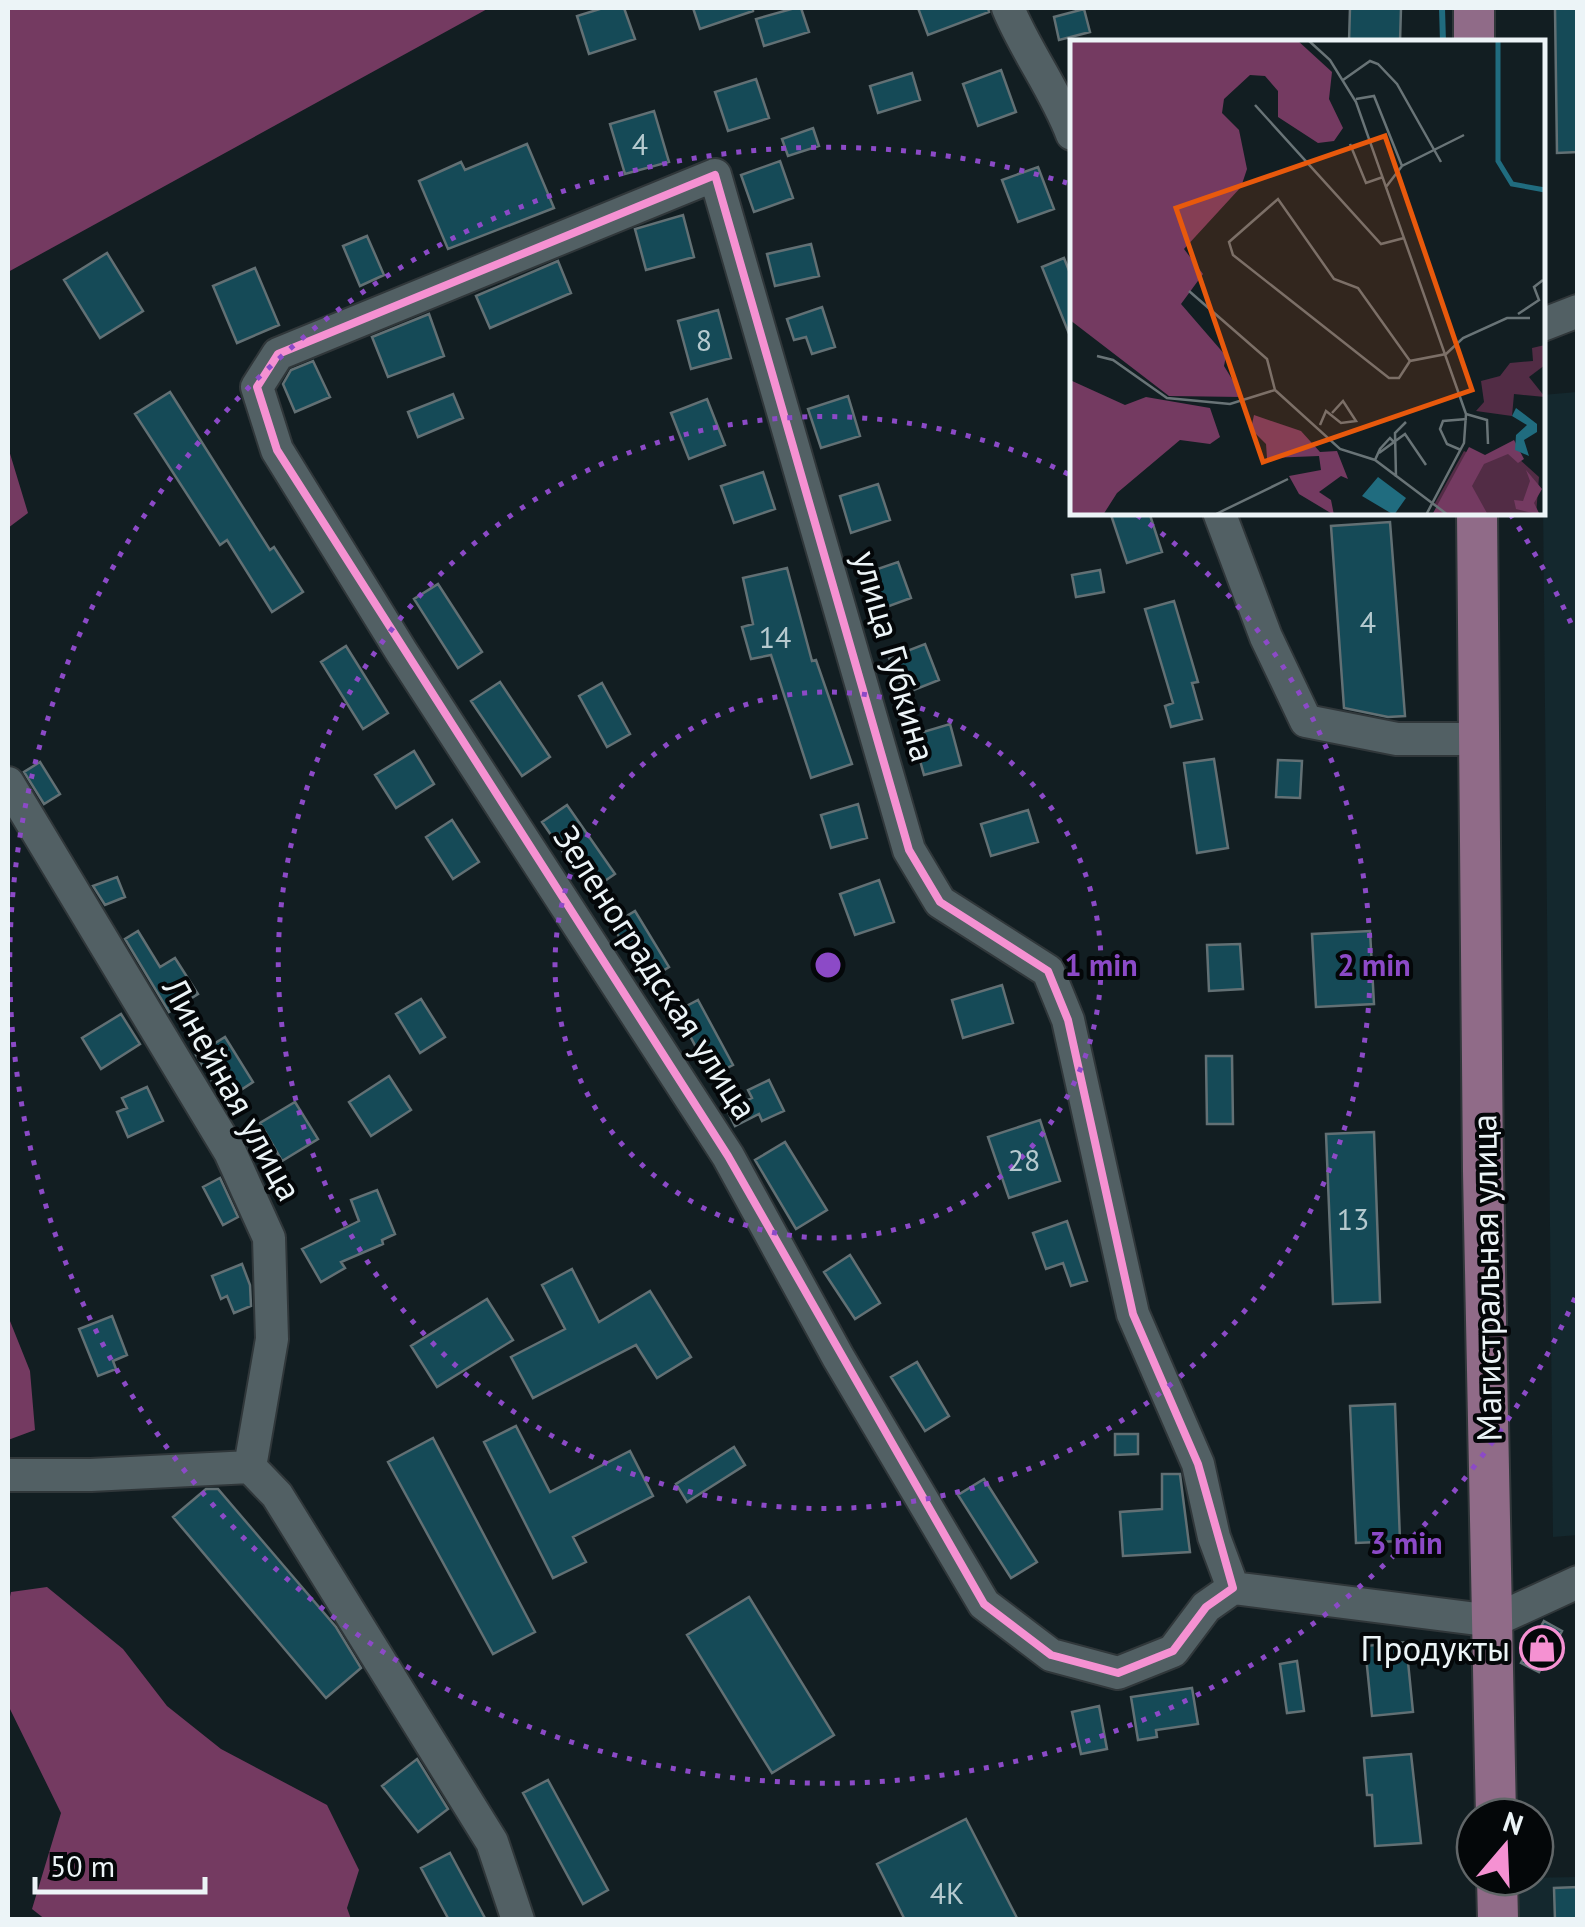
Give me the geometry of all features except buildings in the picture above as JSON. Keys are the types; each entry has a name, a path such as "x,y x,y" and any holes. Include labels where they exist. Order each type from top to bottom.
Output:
{"main road":[{"path":"1474,8 1474,40"},
{"name":"Магистральная улица","path":"1477,515 1477,740 1496,1797"}],"street":[{"path":"1008,8 1018,32 1059,99 1070,129"},
{"name":"улица Губкина","path":"257,387 278,354 715,175 910,850 940,902 1048,971 1068,1020 1132,1314 1198,1464 1214,1538 1233,1588"},
{"path":"1545,323 1578,311"},
{"name":"Зеленоградская улица","path":"257,387 277,450 400,650 728,1156 838,1357 984,1604 1051,1655 1118,1673 1173,1650 1206,1607 1233,1588"},
{"path":"1221,515 1266,637 1306,722 1397,739 1477,740"},
{"name":"Линейная улица","path":"8,783 230,1152 269,1238 272,1339 250,1466"},
{"path":"8,1476 250,1466 278,1496 492,1842 518,1920"},
{"path":"1233,1588 1493,1620 1578,1582"}],"highlighted area":[{"path":"715,175 909,850 940,902 1048,971 1068,1020 1133,1314 1198,1464 1233,1588 1206,1607 1173,1651 1118,1673 1051,1655 984,1604 728,1156 277,450 257,387 278,354"}],"shaded area":[{"path":"8,8 489,8 8,272"},
{"path":"1577,392 1578,1535 1553,1537 1543,515 1545,395"},
{"path":"8,447 28,513 8,528"},
{"path":"8,1316 30,1371 35,1430 8,1440"},
{"path":"47,1587 123,1649 167,1706 221,1749 327,1805 359,1870 347,1908 351,1919 46,1920 32,1909 61,1813 8,1705 8,1606 11,1592"},
{"path":"1555,1877 1577,1877 1577,1919 1518,1919 1517,1897 1555,1897"}],"waterway":[{"path":"1442,8 1443,40"}],"place":[{"name":"Продукты","path":"1542,1648"}]}
